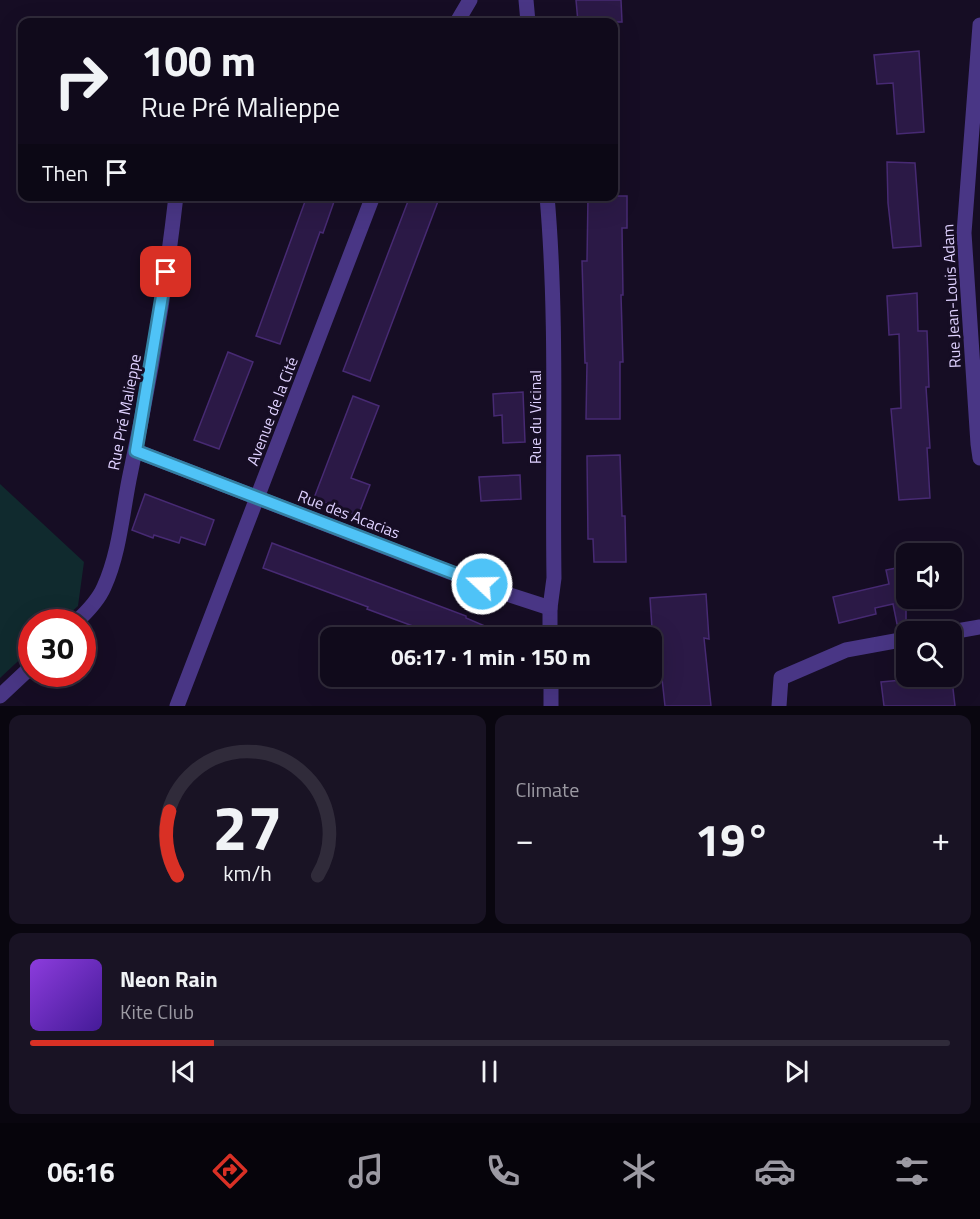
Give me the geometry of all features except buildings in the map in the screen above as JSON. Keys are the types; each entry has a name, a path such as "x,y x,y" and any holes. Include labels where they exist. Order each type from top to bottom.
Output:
{"street":[{"path":"460,18 470,0"},
{"path":"526,0 528,18"},
{"name":"Rue Jean-Louis Adam","path":"980,25 964,233 980,458"},
{"name":"Rue Pré Malieppe","path":"89,609 103,591 109,576 136,451 156,339 175,201"},
{"name":"Avenue de la Cité","path":"177,706 371,201"},
{"name":"Rue du Vicinal","path":"547,201 553,314 554,578 550,627"},
{"name":"Rue des Acacias","path":"136,451 504,593 550,608"},
{"path":"962,630 980,627"},
{"path":"779,706 781,678 846,650 896,641"},
{"path":"0,696 18,679"},
{"path":"551,687 551,706"}],"green space":[{"path":"0,484 84,562 78,606 75,609 18,609 18,661 0,678"}],"route":[{"path":"166,272 136,451 482,584"}]}
